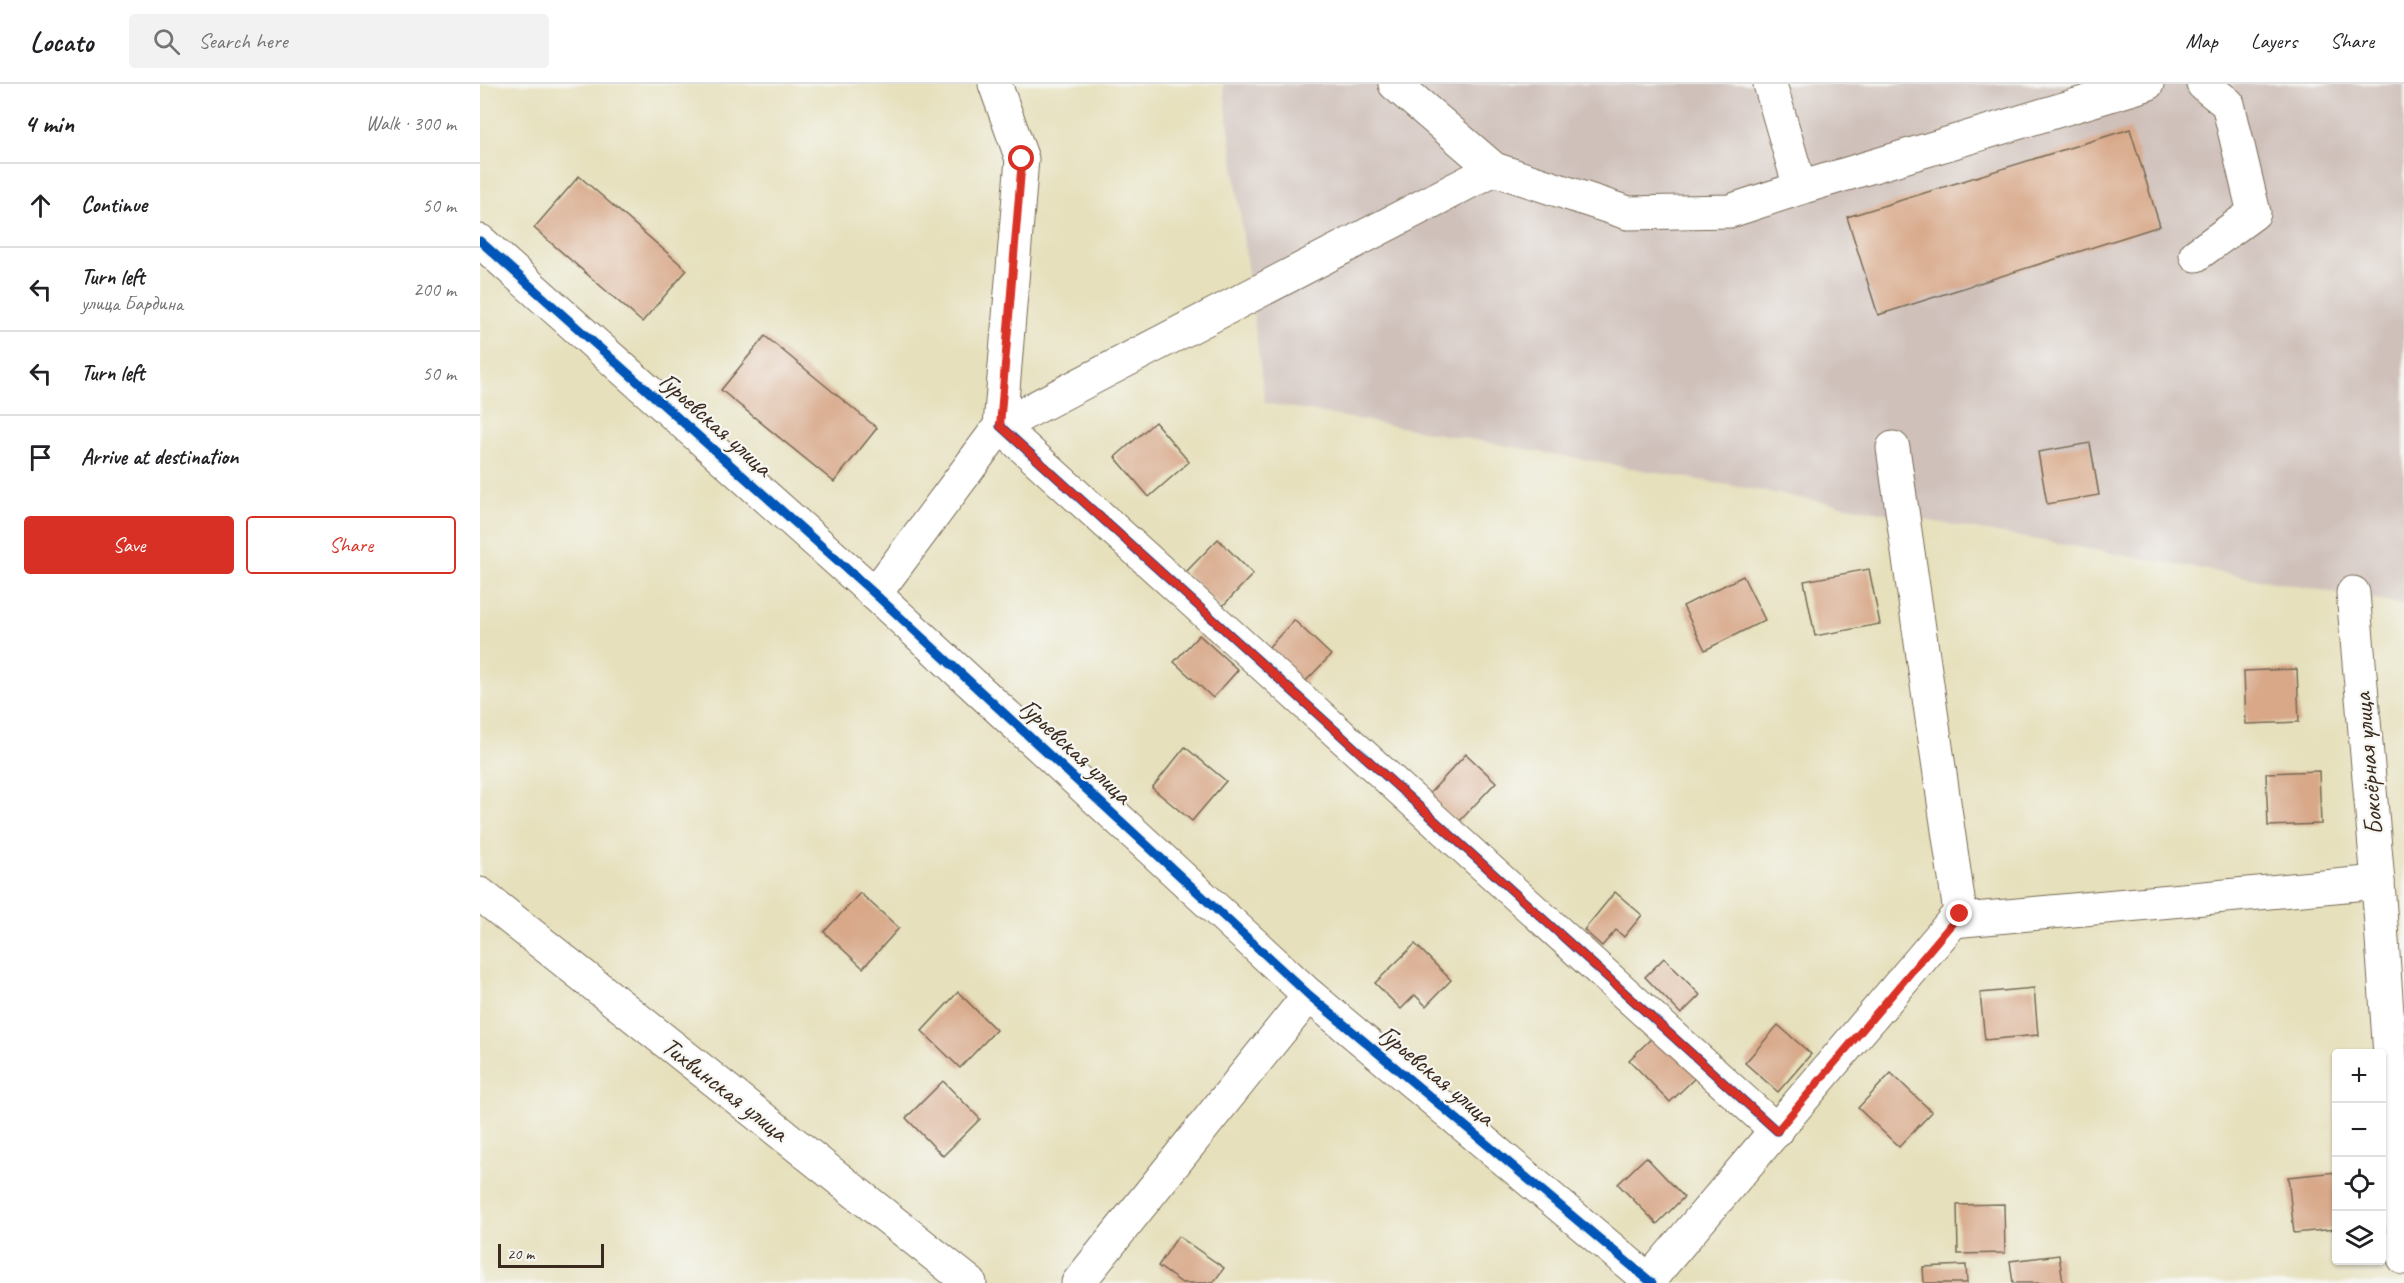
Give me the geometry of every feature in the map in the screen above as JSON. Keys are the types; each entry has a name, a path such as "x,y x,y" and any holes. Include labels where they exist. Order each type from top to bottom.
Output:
{"street":[{"path":"994,84 1022,159 1000,426"},
{"path":"1395,84 1494,169 1628,213 1730,211 2147,84"},
{"path":"1770,84 1800,188"},
{"path":"2196,255 2254,213 2228,104 2203,84"},
{"path":"875,594 1000,426 1494,169"},
{"name":"Гурьевская улица","path":"480,241 875,594 1309,995 1650,1282"},
{"path":"1000,426 1777,1131"},
{"path":"1650,1282 1960,914 1893,448"},
{"name":"Боксёрная улица","path":"2353,593 2378,882 2404,1258"},
{"path":"1953,921 2378,882"},
{"name":"Тихвинская улица","path":"480,894 970,1283"},
{"path":"1078,1283 1309,995"}],"shaded area":[{"path":"1223,84 2404,84 2404,605 1265,403"}],"building":[{"path":"2130,129 2160,226 1878,315 1847,217"},
{"path":"579,176 687,270 642,322 534,228"},
{"path":"765,336 877,428 834,482 721,390"},
{"path":"1155,422 1189,462 1149,497 1115,457"},
{"path":"2090,443 2099,495 2047,504 2038,452"},
{"path":"1218,539 1253,574 1221,608 1185,573"},
{"path":"1869,569 1880,624 1815,636 1804,581"},
{"path":"1743,576 1765,620 1705,650 1683,606"},
{"path":"1294,620 1331,655 1302,685 1266,650"},
{"path":"1199,635 1238,670 1213,698 1174,662"},
{"path":"2297,669 2299,722 2246,724 2244,671"},
{"path":"1185,747 1226,781 1192,821 1152,788"},
{"path":"1466,754 1496,782 1458,823 1428,795"},
{"path":"2319,771 2321,824 2268,826 2266,773"},
{"path":"1615,892 1642,915 1624,937 1616,930 1602,946 1584,930"},
{"path":"860,893 899,928 863,968 824,932"},
{"path":"1415,944 1451,980 1426,1006 1415,995 1401,1009 1375,983"},
{"path":"1664,958 1700,995 1681,1014 1645,977"},
{"path":"2034,988 2038,1035 1985,1040 1980,993"},
{"path":"958,992 996,1030 960,1068 922,1031"},
{"path":"1778,1025 1811,1054 1778,1092 1745,1063"},
{"path":"1657,1033 1698,1075 1670,1102 1629,1060"},
{"path":"1891,1073 1932,1112 1899,1147 1858,1108"},
{"path":"943,1081 980,1119 943,1156 906,1118"},
{"path":"1646,1157 1684,1197 1657,1224 1618,1184"},
{"path":"2332,1172 2332,1229 2294,1233 2288,1177"},
{"path":"2004,1204 2005,1253 1958,1254 1957,1205"},
{"path":"1178,1236 1224,1268 1213,1283 1182,1283 1158,1266"},
{"path":"2059,1255 2063,1283 2013,1283 2010,1261"},
{"path":"1966,1265 1967,1283 1924,1283 1923,1267"}],"cycle path":[{"path":"480,241 875,594 1309,995 1652,1283"},
{"path":"1000,426 1777,1131"}],"route":[{"path":"1022,159 1000,426 1777,1131 1960,914"}]}
